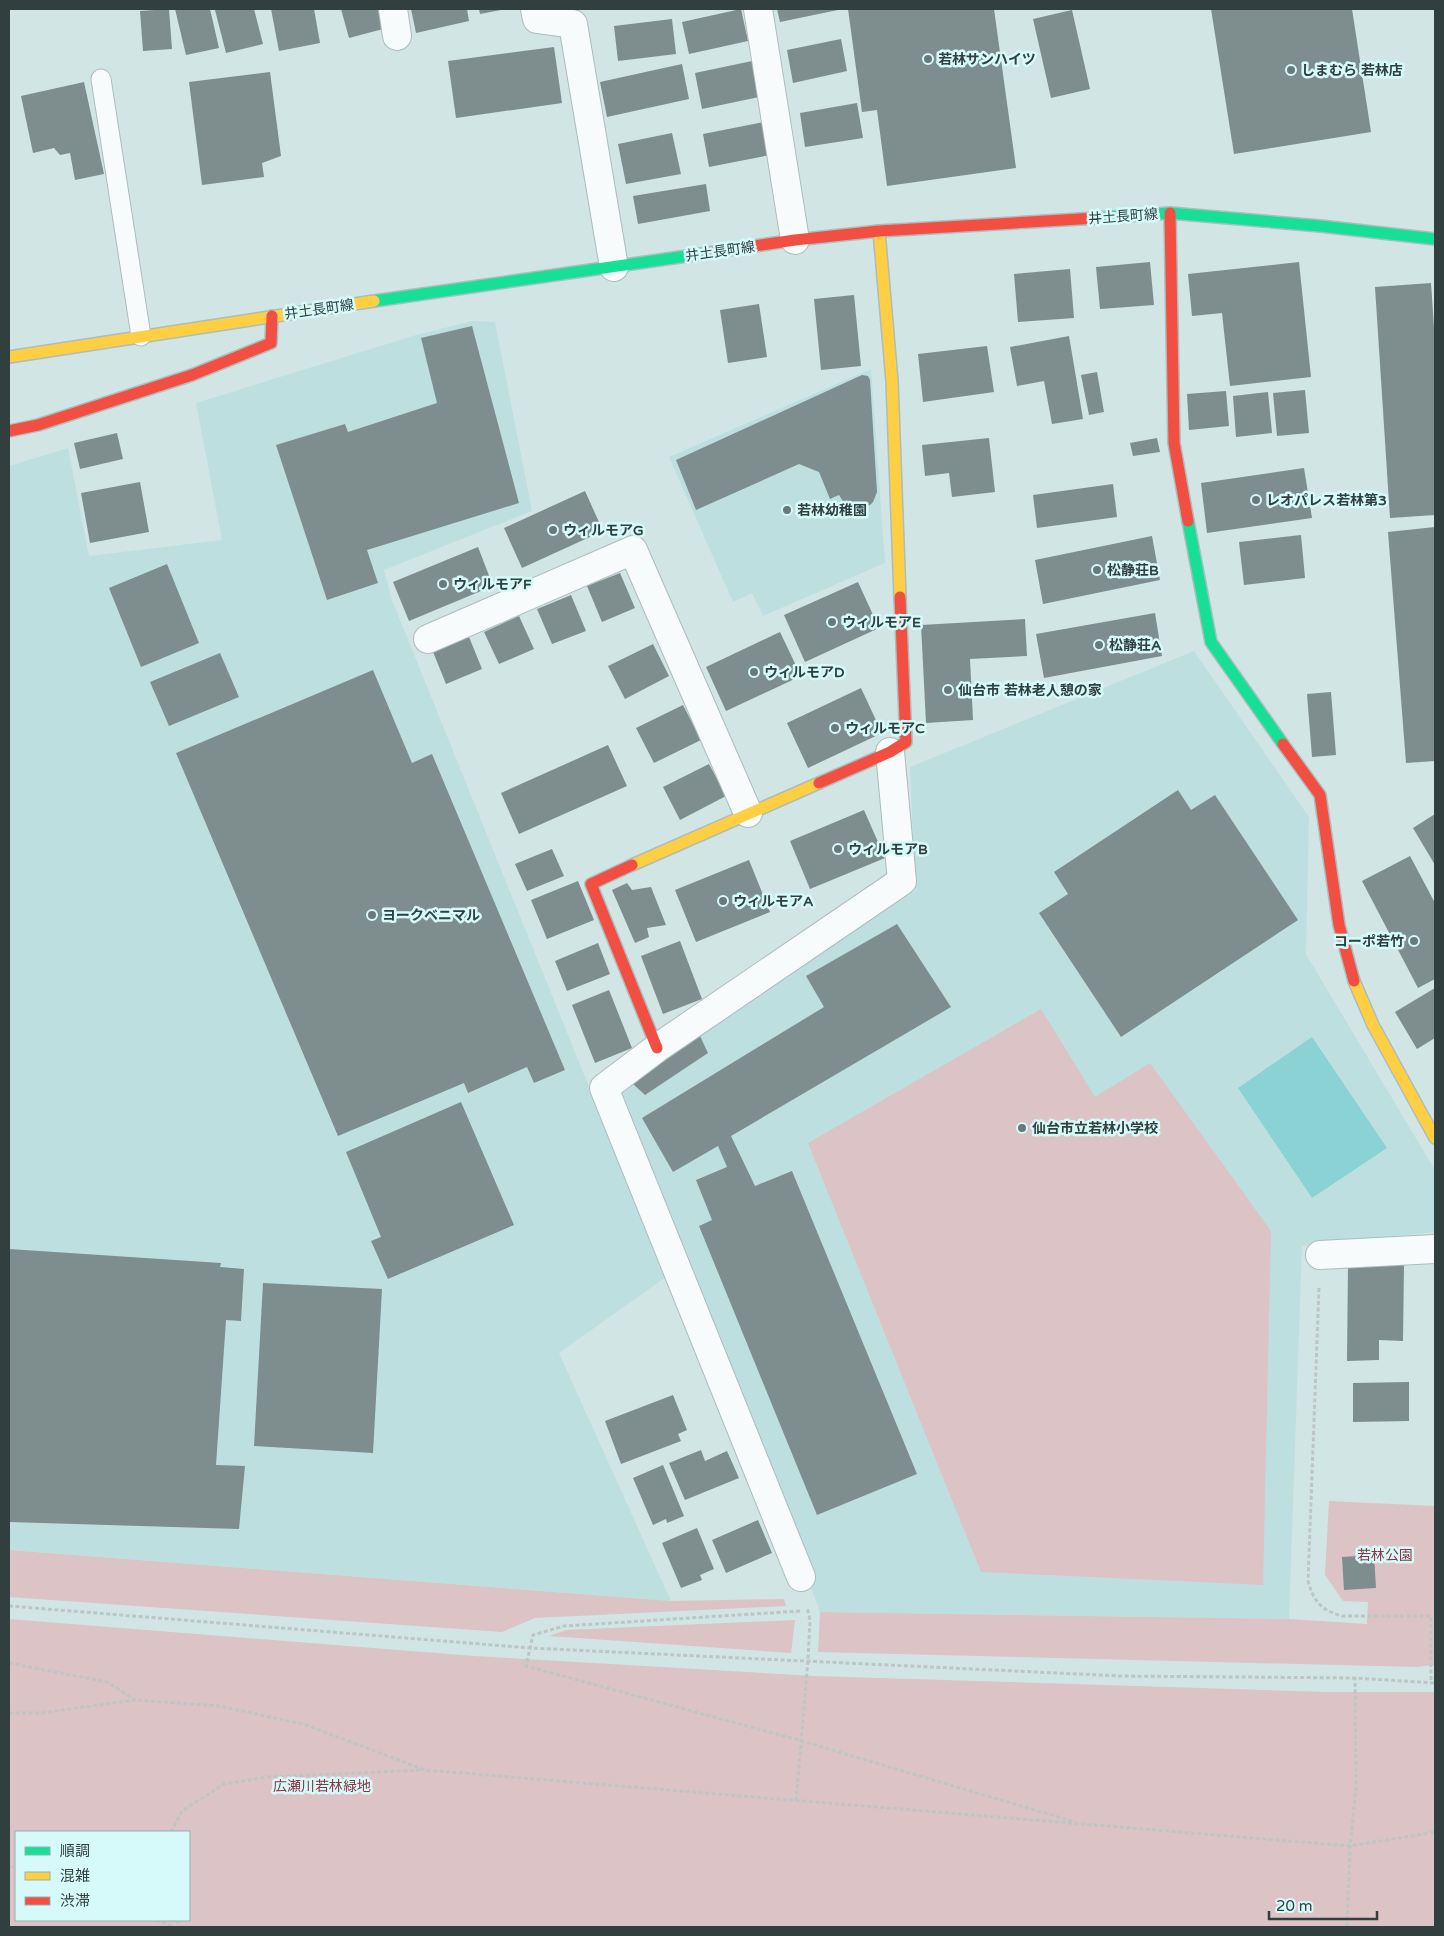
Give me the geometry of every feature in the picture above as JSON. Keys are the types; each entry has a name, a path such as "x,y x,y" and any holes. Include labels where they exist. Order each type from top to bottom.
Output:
{"street":[{"path":"393,9 397,36"},
{"path":"535,9 537,19 573,24 614,267"},
{"path":"758,9 795,240"},
{"path":"1170,213 1174,443 1211,642 1320,795 1339,925 1351,975 1373,1025 1435,1138"},
{"name":"井土長町線","path":"9,357 272,316 795,240 879,231 1170,213 1320,226 1435,239"},
{"path":"657,1048 591,884 748,813 890,752 906,742 892,381 879,231"},
{"path":"9,431 38,426 192,375 271,343 272,316"},
{"path":"428,639 633,550 748,813"},
{"path":"801,1577 604,1088 657,1048 902,881 890,752"},
{"path":"1320,1255 1435,1249"}],"lane":[{"path":"101,79 141,336"}],"path":[{"path":"9,1606 530,1648 1120,1676 1355,1678 1434,1684 1431,1616 1342,1616 1330,1612 1319,1605 1312,1595 1308,1581 1320,1255"},
{"path":"807,1611 564,1626 533,1635 526,1666 802,1741 1083,1824"},
{"path":"796,1801 810,1620"},
{"path":"9,1663 107,1682 136,1700"},
{"path":"1347,1927 1350,1846 1356,1788 1355,1678"},
{"path":"9,1713 40,1713 136,1700 219,1706 303,1724 425,1770"},
{"path":"172,1831 182,1811 224,1784 267,1777 425,1770 1350,1846 1435,1832"},
{"path":"159,1921 174,1927"}],"shaded area":[{"path":"473,321 495,322 532,511 384,570 392,600 666,1277 559,1353 671,1601 9,1550 9,466 68,448 89,556 222,540 196,403 416,335"},
{"name":"若林幼稚園","path":"871,369 885,563 763,616 752,593 733,602 669,457"},
{"name":"仙台市立若林小学校","path":"1194,651 1309,817 1306,954 1435,1170 1435,1232 1302,1246 1289,1619 820,1612 619,1085 915,891 910,767"}],"green space":[{"path":"1041,1009 1095,1097 1150,1063 1271,1231 1263,1585 981,1572 808,1143"},
{"name":"若林公園","path":"1329,1501 1435,1506 1435,1665 1416,1667 818,1652 820,1612 1289,1619 1367,1624 1368,1602 1343,1601 1325,1575"},
{"path":"9,1550 671,1601 784,1599 786,1606 535,1618 502,1632 9,1597"},
{"name":"広瀬川若林緑地","path":"9,1619 474,1656 814,1676 1327,1692 1435,1692 1435,1927 9,1927"},
{"path":"795,1620 791,1653 549,1636 566,1630"}],"water":[{"path":"1312,1037 1387,1148 1312,1198 1238,1088"}],"building":[{"path":"169,9 172,49 143,51 140,11"},
{"path":"175,9 210,9 219,48 186,55"},
{"path":"254,9 263,44 226,53 215,10"},
{"path":"271,9 314,9 320,43 279,51"},
{"path":"341,9 378,9 383,29 349,38"},
{"path":"411,9 467,9 469,21 416,33"},
{"path":"479,9 501,9 501,10 480,14"},
{"path":"741,9 748,41 689,54 682,22"},
{"path":"777,9 838,9 838,10 780,22"},
{"name":"若林サンハイツ","path":"848,9 994,9 1016,168 887,186 877,110 862,112"},
{"name":"しまむら 若林店","path":"1211,9 1352,9 1371,132 1234,154"},
{"path":"1072,10 1090,89 1051,98 1033,19"},
{"path":"672,19 676,54 618,61 614,26"},
{"path":"841,39 847,71 793,83 787,50"},
{"path":"554,47 562,103 456,118 448,61"},
{"path":"752,61 759,97 702,109 695,73"},
{"path":"682,64 689,99 607,117 600,82"},
{"path":"270,72 281,156 262,163 264,177 202,185 189,82"},
{"path":"84,82 104,174 75,180 70,153 60,155 54,148 33,153 21,96"},
{"path":"857,103 863,138 805,147 800,113"},
{"path":"764,122 770,155 709,167 703,134"},
{"path":"672,133 681,174 626,184 618,144"},
{"path":"706,184 710,211 638,224 633,196"},
{"path":"1150,262 1154,305 1100,309 1096,267"},
{"path":"1299,262 1311,377 1230,386 1222,313 1192,316 1188,274"},
{"path":"1070,269 1074,318 1018,322 1014,274"},
{"path":"1431,283 1435,342 1435,515 1390,518 1375,287"},
{"path":"854,295 861,366 821,370 814,299"},
{"path":"759,304 767,357 728,363 720,310"},
{"path":"472,326 519,503 367,550 378,583 327,600 276,445 345,424 348,432 437,403 421,338"},
{"path":"1069,336 1083,419 1052,424 1044,381 1017,386 1010,347"},
{"path":"987,346 994,392 923,402 918,354"},
{"path":"1097,372 1104,412 1089,415 1081,375"},
{"path":"862,375 868,376 870,380 877,492 870,505 855,509 846,506 839,495 830,499 819,472 799,464 696,510 676,460"},
{"path":"1305,390 1309,433 1277,436 1273,393"},
{"path":"1226,391 1229,426 1189,430 1187,394"},
{"path":"1268,392 1272,433 1236,437 1233,396"},
{"path":"117,433 123,459 80,469 74,443"},
{"path":"989,438 995,492 952,497 949,473 925,476 922,445"},
{"path":"1157,438 1160,452 1133,456 1130,443"},
{"name":"レオパレス若林第3","path":"1304,468 1312,518 1207,533 1201,483"},
{"path":"140,482 149,532 90,543 81,493"},
{"path":"1113,484 1117,517 1037,528 1033,495"},
{"name":"ウィルモアG","path":"585,491 603,531 522,568 504,528"},
{"path":"1435,527 1435,761 1406,763 1388,532"},
{"path":"1301,535 1305,578 1244,585 1239,542"},
{"name":"松静荘B","path":"1152,536 1160,580 1043,604 1035,560"},
{"name":"ウィルモアF","path":"478,547 493,586 409,621 393,582"},
{"path":"167,564 199,643 141,667 109,588"},
{"path":"620,573 635,608 602,622 587,586"},
{"name":"ウィルモアE","path":"858,582 879,628 805,662 784,615"},
{"path":"571,595 586,631 552,644 537,609"},
{"name":"松静荘A","path":"1155,613 1162,656 1044,678 1036,634"},
{"path":"519,616 534,649 499,664 484,632"},
{"name":"仙台市 若林老人憩の家","path":"1025,619 1027,656 970,659 973,720 926,723 921,625"},
{"name":"ウィルモアD","path":"780,632 801,676 726,711 706,667"},
{"path":"469,637 482,669 446,684 433,652"},
{"path":"653,644 669,676 625,699 608,666"},
{"path":"220,653 239,697 169,726 150,682"},
{"name":"ヨークベニマル","path":"373,670 412,763 432,754 565,1070 534,1083 527,1067 468,1093 464,1083 338,1136 176,753"},
{"name":"ウィルモアC","path":"861,688 882,733 808,768 787,723"},
{"path":"1331,692 1336,755 1312,757 1307,694"},
{"path":"683,705 701,740 654,763 636,728"},
{"path":"608,745 627,786 519,834 501,793"},
{"path":"709,764 726,796 680,820 663,787"},
{"path":"1178,790 1191,810 1215,795 1298,920 1121,1037 1039,913 1068,894 1054,872"},
{"name":"ウィルモアB","path":"864,810 885,858 810,889 790,841"},
{"path":"1435,814 1435,865 1413,828"},
{"path":"552,849 564,876 527,891 515,864"},
{"name":"コーポ若竹","path":"1410,856 1435,903 1435,979 1418,988 1362,881"},
{"name":"ウィルモアA","path":"749,860 770,912 696,942 675,890"},
{"path":"578,881 594,920 547,939 531,900"},
{"path":"627,883 632,890 651,887 666,925 647,928 649,937 635,943 612,890"},
{"path":"897,924 951,1007 731,1136 755,1186 792,1171 917,1474 817,1515 699,1226 712,1220 696,1180 727,1167 718,1146 673,1172 642,1118 824,1007 806,976"},
{"path":"680,941 702,999 663,1014 641,956"},
{"path":"598,943 610,974 567,991 555,961"},
{"path":"1435,988 1435,1038 1417,1049 1395,1012"},
{"path":"609,990 632,1048 595,1063 572,1005"},
{"path":"700,1036 708,1053 645,1095 632,1083"},
{"path":"461,1102 514,1225 388,1279 371,1241 381,1237 346,1152"},
{"path":"9,1249 221,1263 220,1267 244,1269 241,1321 226,1320 216,1465 245,1466 239,1529 9,1522"},
{"path":"1348,1265 1404,1265 1403,1341 1379,1340 1379,1360 1347,1361"},
{"path":"263,1283 382,1289 373,1453 254,1446"},
{"path":"1409,1382 1409,1421 1353,1422 1353,1383"},
{"path":"673,1395 687,1430 678,1434 681,1441 621,1464 605,1421"},
{"path":"701,1450 705,1461 727,1451 739,1478 685,1500 669,1463"},
{"path":"663,1465 684,1516 667,1523 666,1519 653,1525 633,1478"},
{"path":"758,1520 772,1553 726,1573 712,1540"},
{"path":"697,1528 714,1569 700,1575 702,1580 681,1588 662,1543"},
{"path":"1374,1555 1376,1588 1344,1590 1342,1557"}],"traffic: fast":[{"path":"1097,218 1170,213 1320,226 1435,239"},
{"path":"374,301 708,253"},
{"path":"1188,521 1211,642 1283,744"}],"traffic: slow":[{"path":"879,231 892,381 900,597"},
{"path":"9,357 374,301"},
{"path":"632,865 819,783"},
{"path":"1354,981 1373,1025 1435,1138"}],"traffic: jam":[{"path":"1170,213 1174,443 1188,521"},
{"path":"708,253 795,240 879,231 1097,218"},
{"path":"9,431 38,425 192,375 271,343 272,316"},
{"path":"819,783 890,752 906,742 900,597"},
{"path":"1283,744 1320,795 1339,925 1354,981"},
{"path":"632,865 591,884 657,1048"}],"place":[{"name":"若林サンハイツ","path":"928,59"},
{"name":"しまむら 若林店","path":"1291,70"},
{"name":"レオパレス若林第3","path":"1256,500"},
{"name":"若林幼稚園","path":"787,510"},
{"name":"ウィルモアG","path":"553,530"},
{"name":"松静荘B","path":"1097,570"},
{"name":"ウィルモアF","path":"443,584"},
{"name":"ウィルモアE","path":"832,622"},
{"name":"松静荘A","path":"1099,645"},
{"name":"ウィルモアD","path":"754,672"},
{"name":"仙台市 若林老人憩の家","path":"948,690"},
{"name":"ウィルモアC","path":"835,728"},
{"name":"ウィルモアB","path":"838,849"},
{"name":"ウィルモアA","path":"723,901"},
{"name":"ヨークベニマル","path":"372,915"},
{"name":"コーポ若竹","path":"1414,941"},
{"name":"仙台市立若林小学校","path":"1022,1128"}]}
